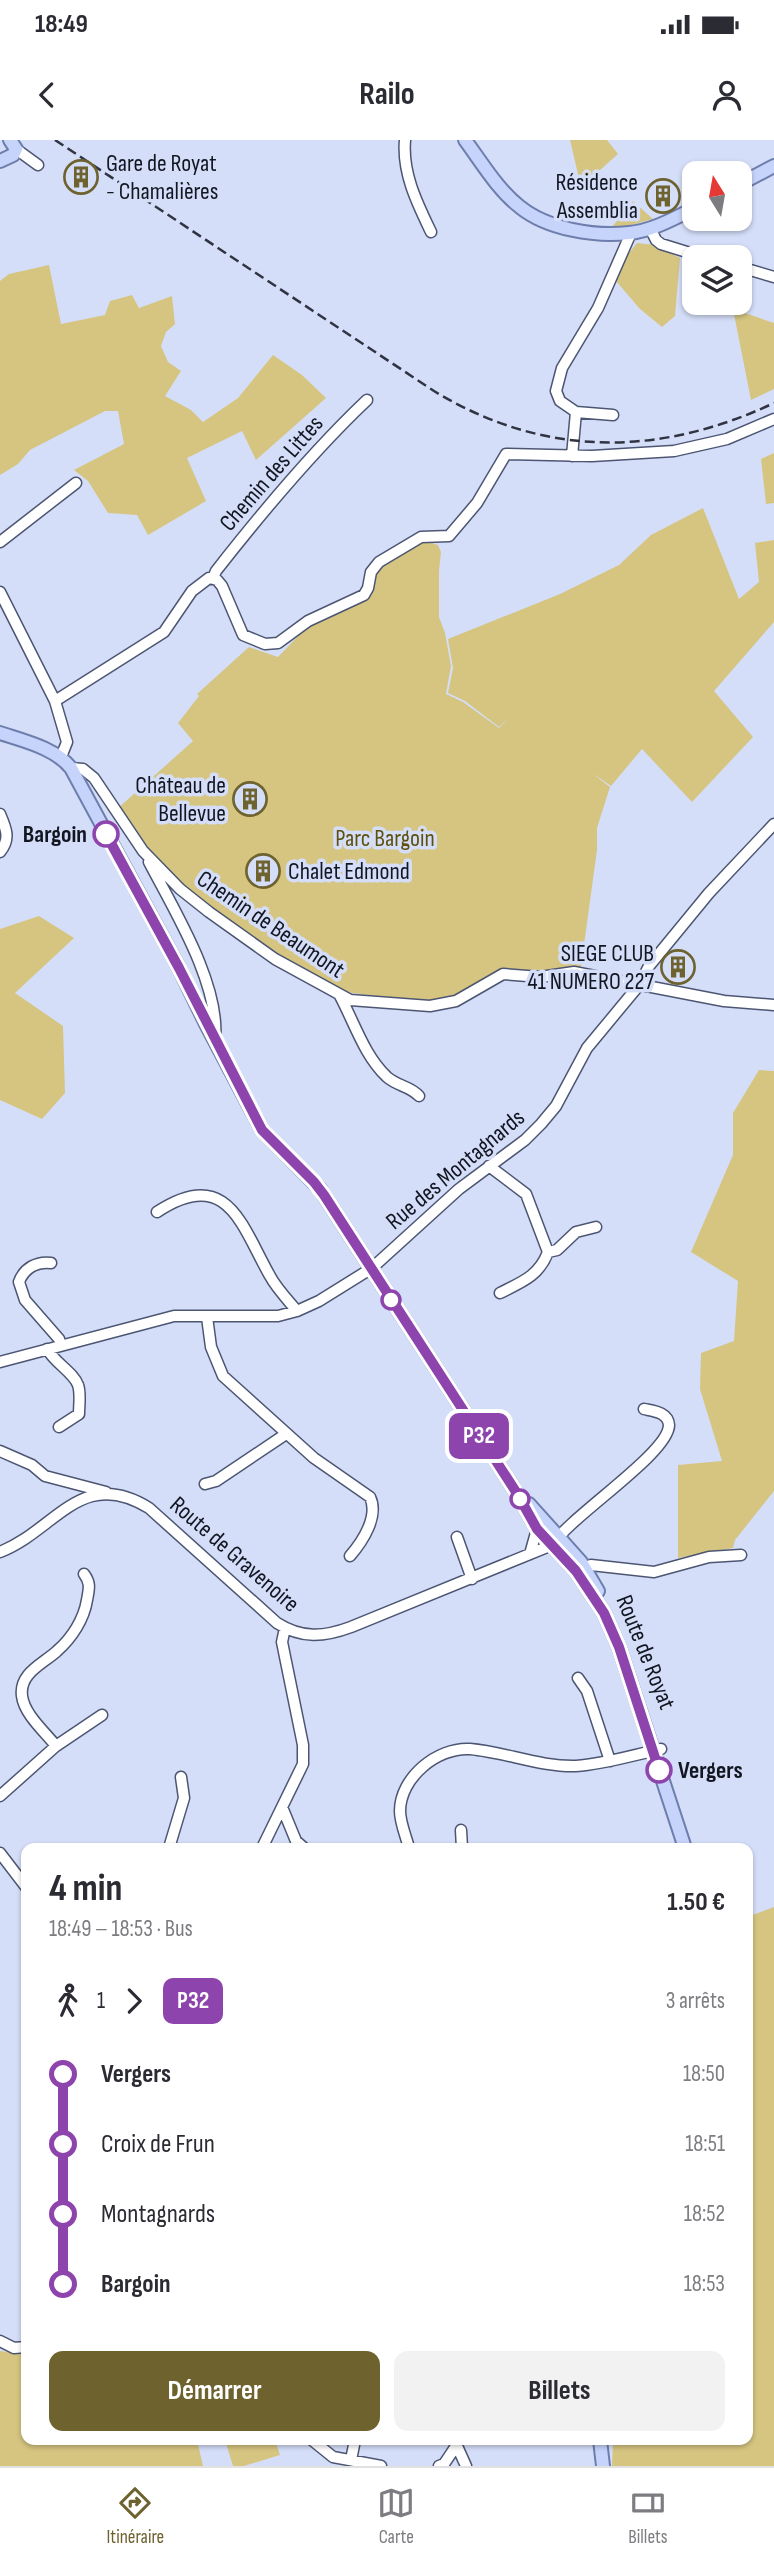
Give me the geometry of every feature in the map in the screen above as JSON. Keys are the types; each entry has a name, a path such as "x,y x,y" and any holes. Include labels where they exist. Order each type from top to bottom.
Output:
{"main road":[{"path":"465,140 504,192 535,217 577,230 631,233 682,214"},
{"path":"0,161 10,159 13,145"},
{"path":"752,178 774,166"},
{"path":"0,733 61,757 71,768 262,1130 314,1182 546,1538"},
{"name":"Route de Royat","path":"518,1495 546,1538 580,1568 610,1610 626,1644 684,1843"},
{"name":"Route de Royat","path":"657,1750 691,1843"},
{"path":"601,2445 602,2463"}],"street":[{"path":"405,140 405,167 431,232"},
{"path":"13,145 38,165"},
{"path":"650,228 661,244 682,250"},
{"path":"612,415 576,412 557,396 558,379 598,308 631,233"},
{"path":"752,271 774,277"},
{"name":"Chemin des Littes","path":"55,701 164,632 192,592 206,580 213,578 254,522 337,429 367,400"},
{"path":"572,456 576,412"},
{"path":"213,578 222,586 243,635 265,644 278,643 308,621 364,595 371,572 379,562 421,537 449,536 477,503 506,454 572,456 674,451 727,439 774,419"},
{"path":"0,542 76,483"},
{"path":"0,592 55,701 67,742 61,757"},
{"name":"Chemin de Beaumont","path":"71,768 83,769 94,778 143,851 180,889 275,959 350,1000 430,1006 456,1001 503,974 540,977 574,972 724,1001 774,1005"},
{"path":"0,814 7,832 0,852"},
{"name":"Rue des Montagnards","path":"0,1362 163,1318 257,1318 297,1311 372,1268 459,1189 525,1140 556,1107 587,1048 640,984 649,966 709,893 774,824"},
{"path":"143,851 193,945 217,1019 215,1039"},
{"path":"340,996 359,1038 374,1060 398,1086 413,1090 419,1097"},
{"path":"489,1166 526,1194 548,1252 543,1265 533,1277 500,1293"},
{"path":"157,1212 184,1197 218,1199 230,1207 241,1219 271,1278 297,1311"},
{"path":"548,1252 556,1250 576,1232 596,1227"},
{"path":"51,1263 41,1262 25,1270 19,1282 25,1300 59,1339 61,1345"},
{"path":"207,1317 211,1347 223,1376 314,1458 370,1497 373,1516 360,1545 351,1556"},
{"path":"47,1349 53,1360 74,1378 79,1391 79,1415 59,1427"},
{"path":"530,1554 546,1538 637,1468 661,1443 668,1425 666,1418 663,1414 644,1409"},
{"path":"205,1484 216,1481 286,1434"},
{"name":"Route de Gravenoire","path":"0,1451 32,1465 45,1476 137,1501 149,1508 285,1628 316,1636 336,1632 530,1554 546,1538"},
{"path":"0,1552 33,1535 72,1503 97,1494 113,1494"},
{"path":"457,1536 472,1578"},
{"path":"580,1568 654,1572 709,1557 741,1555"},
{"path":"56,1746 27,1709 22,1699 22,1688 25,1678 58,1651 75,1632 86,1607 90,1586 84,1574"},
{"path":"264,1843 303,1763 282,1642 285,1628"},
{"path":"578,1678 587,1691 610,1761"},
{"path":"0,1796 56,1746 102,1715"},
{"path":"408,1843 400,1810 406,1790 415,1773 427,1762 449,1752 468,1749 534,1762 576,1766 657,1750"},
{"path":"170,1843 184,1798 181,1777"},
{"path":"282,1807 298,1843"},
{"path":"461,1830 462,1843"},
{"path":"0,1853 21,1880"},
{"path":"0,2341 14,2348 21,2347"},
{"path":"318,2445 333,2457 381,2466"},
{"path":"351,2460 354,2445"},
{"path":"439,2466 458,2445"},
{"path":"460,2445 466,2466"}],"green space":[{"path":"570,140 607,140 618,154 581,187"},
{"path":"633,201 653,219 612,227"},
{"path":"637,243 655,245 680,258 675,316 662,327 640,309 616,281 625,258"},
{"path":"49,265 61,324 105,315 110,301 132,295 139,308 172,296 175,324 166,332 161,346 168,362 181,371 165,396 191,410 203,422 238,398 273,355 302,375 326,398 256,460 242,431 187,458 206,501 148,535 137,515 108,513 88,481 74,470 124,444 118,411 105,411 30,450 18,464 0,475 0,281 9,274"},
{"path":"734,315 751,315 774,323 774,389 751,400"},
{"path":"774,453 774,503 766,504 761,459"},
{"name":"Parc Bargoin","path":"703,508 739,599 759,582 755,543 774,540 774,622 714,691 753,737 692,802 642,749 611,786 592,773 610,787 597,828 597,850 581,967 530,972 500,969 459,994 439,1000 415,1001 337,991 315,980 195,898 153,858 117,809 193,741 178,723 199,696 197,694 249,647 278,657 301,633 319,621 365,601 370,596 374,571 423,540 438,545 441,552 439,617 451,666 446,694 463,702 499,728 509,718 499,727 465,701 448,693 453,668 448,639 560,594 619,565 651,535"},
{"path":"39,916 74,938 15,993 63,1026 65,1093 42,1119 0,1100 0,929"},
{"path":"759,1070 774,1071 774,1491 735,1540 733,1548 678,1558 678,1465 722,1461 700,1389 701,1353 734,1341 738,1281 691,1252 733,1155 733,1113"},
{"path":"774,1907 774,2466 612,2466 613,2445 753,2445 753,1915"},
{"path":"0,2351 21,2353 21,2445 198,2445 203,2466 0,2466"},
{"path":"227,2445 277,2445 280,2455 244,2466 233,2466"}],"railway":[{"path":"55,140 434,391 475,413 517,429 560,438 602,442 645,441 731,421 774,403"}],"bus line":[{"name":"P32","path":"106,834 179,968 262,1130 324,1195 518,1495 537,1529 576,1571 604,1613 619,1647 659,1770"}],"place":[{"name":"Gare de Royat - Chamalières","path":"81,177"},
{"name":"Résidence Assemblia","path":"663,196"},
{"name":"Château de Bellevue","path":"250,799"},
{"name":"Bargoin","path":"106,834"},
{"name":"Chalet Edmond","path":"263,871"},
{"name":"SIEGE CLUB 41 NUMERO 227","path":"678,967"},
{"name":"Vergers","path":"659,1770"}]}
